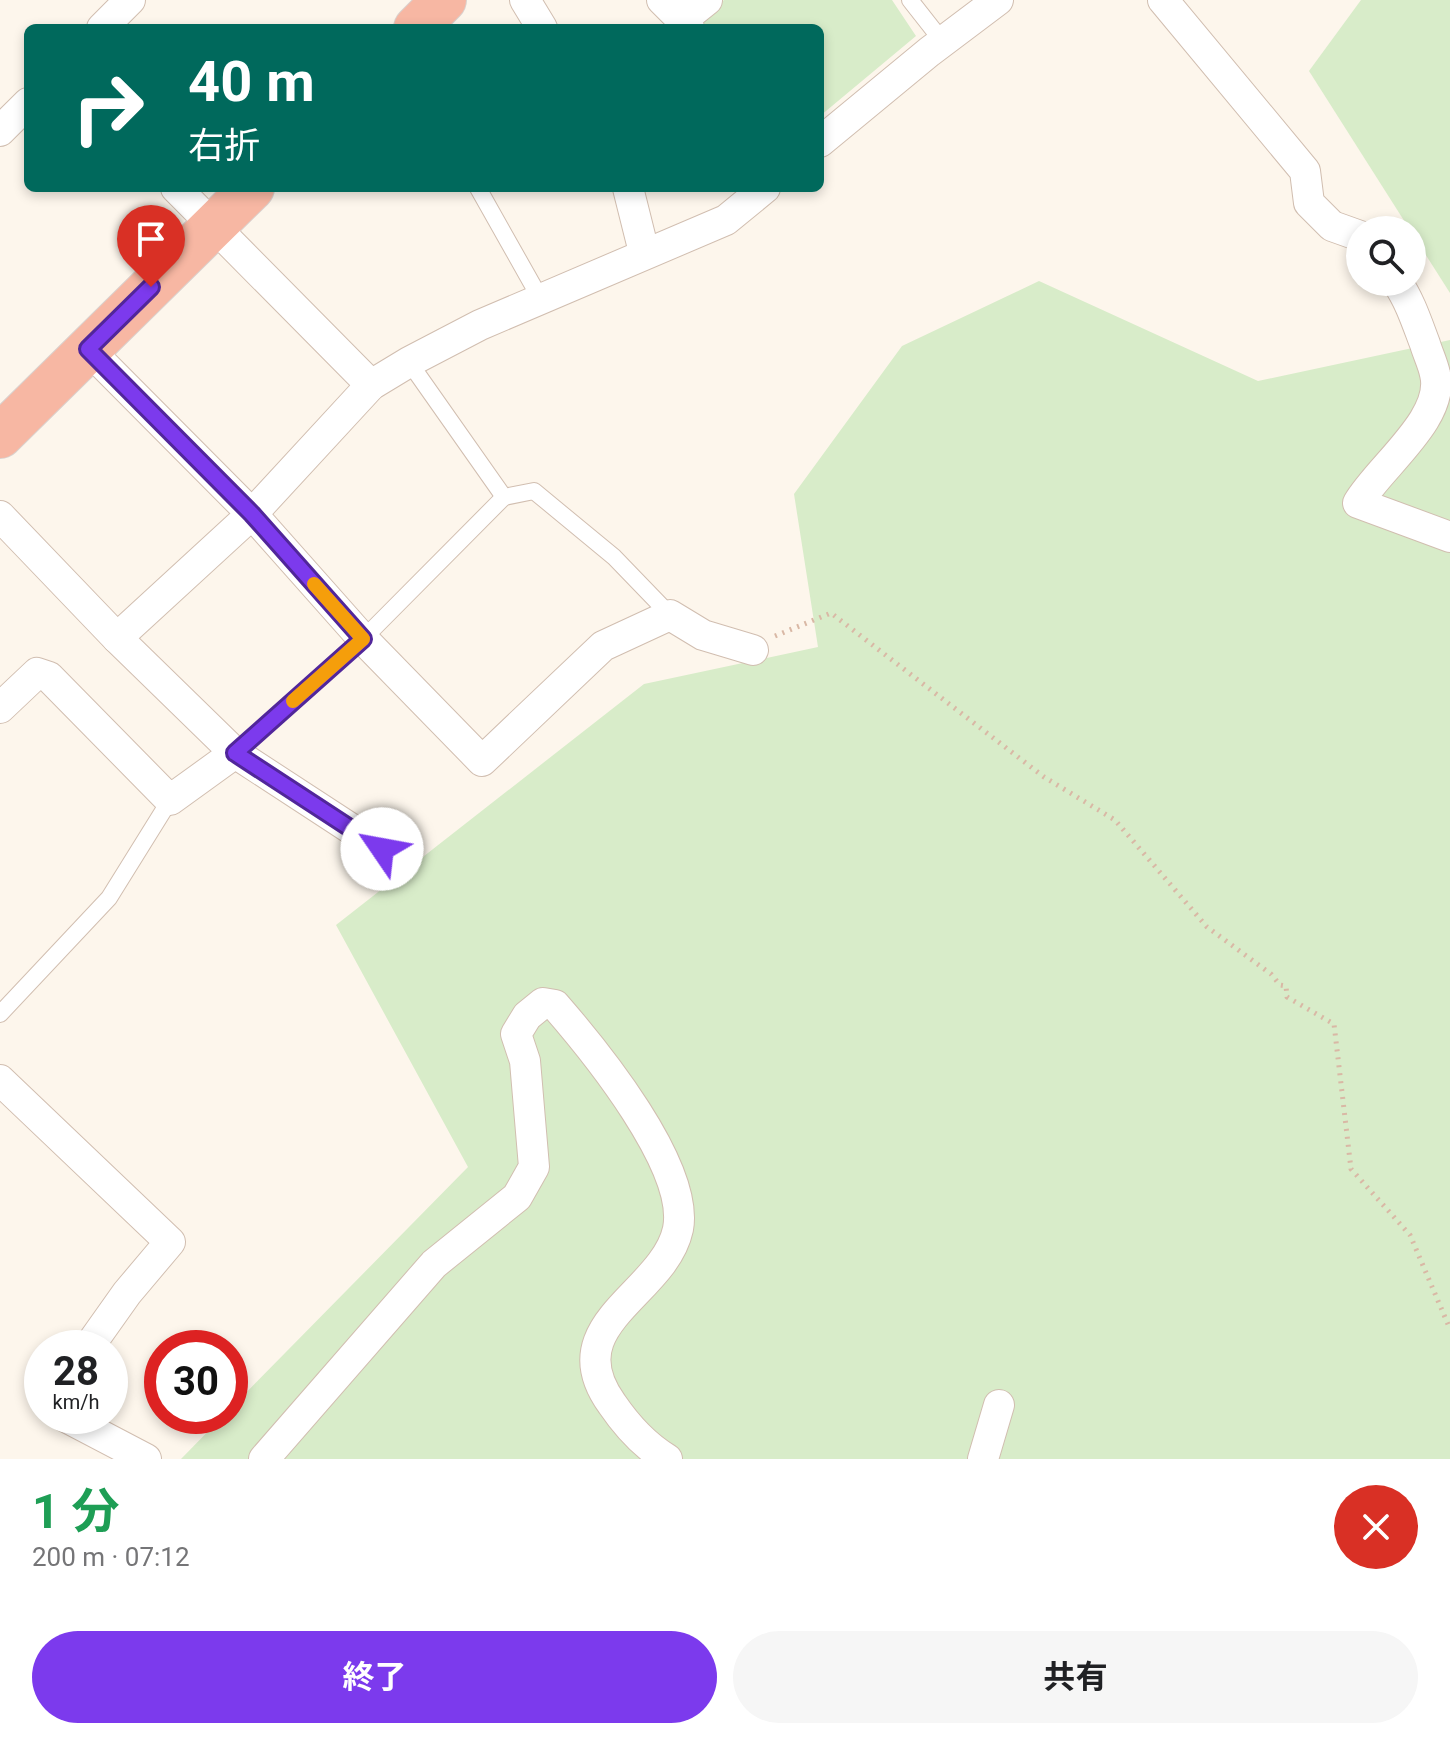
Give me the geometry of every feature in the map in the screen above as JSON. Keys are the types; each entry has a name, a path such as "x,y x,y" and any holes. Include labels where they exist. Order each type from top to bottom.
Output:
{"highway":[{"path":"420,24 444,0"},
{"path":"0,436 248,192"}],"street":[{"path":"106,24 130,0"},
{"path":"525,0 540,24"},
{"path":"678,16 707,0"},
{"path":"824,139 998,0"},
{"path":"1163,0 1305,171 1309,203 1332,226 1346,231"},
{"path":"0,131 24,107"},
{"path":"180,192 371,385"},
{"path":"629,192 644,252"},
{"path":"117,638 252,514 371,385 409,362 540,298 726,220 760,192"},
{"path":"1407,296 1436,377 1431,408 1411,440 1371,481 1358,503 1450,537"},
{"path":"88,349 252,514 363,639 482,761 603,646 670,615 703,635 753,650"},
{"path":"0,516 117,638 235,753 382,849"},
{"path":"0,708 37,673 49,677 170,800 235,753"},
{"path":"264,1459 434,1264 517,1197 534,1167 525,1061 516,1034 527,1016 543,1003 555,1005 591,1047 638,1117 675,1184 678,1228 669,1253 604,1325 595,1366 598,1385 625,1423 667,1459"},
{"path":"0,1080 170,1242 101,1330"},
{"path":"983,1459 999,1405"},
{"path":"98,1434 146,1459"}],"lane":[{"path":"910,0 943,42"},
{"path":"480,192 540,298"},
{"path":"409,362 504,497"},
{"path":"235,753 363,639 504,497 534,491 614,557 670,615"},
{"path":"0,1014 109,898 170,800"}],"path":[{"path":"753,650 784,631 831,613 1044,777 1115,820 1207,927 1271,974 1280,985 1286,986 1287,997 1334,1024 1351,1169 1410,1235 1450,1329"}],"green space":[{"path":"724,0 892,0 916,36 824,113 824,24 701,24 698,21"},
{"path":"1361,0 1450,0 1450,293 1426,255 1426,216 1401,216 1309,71"},
{"path":"1039,281 1258,381 1450,340 1450,1459 181,1459 205,1434 248,1434 248,1391 468,1167 336,925 644,684 818,647 794,494 902,346"}],"slow traffic":[{"path":"293,701 363,639 314,584"}],"route":[{"path":"151,287 88,349 252,514 363,639 235,753 382,849"}]}
